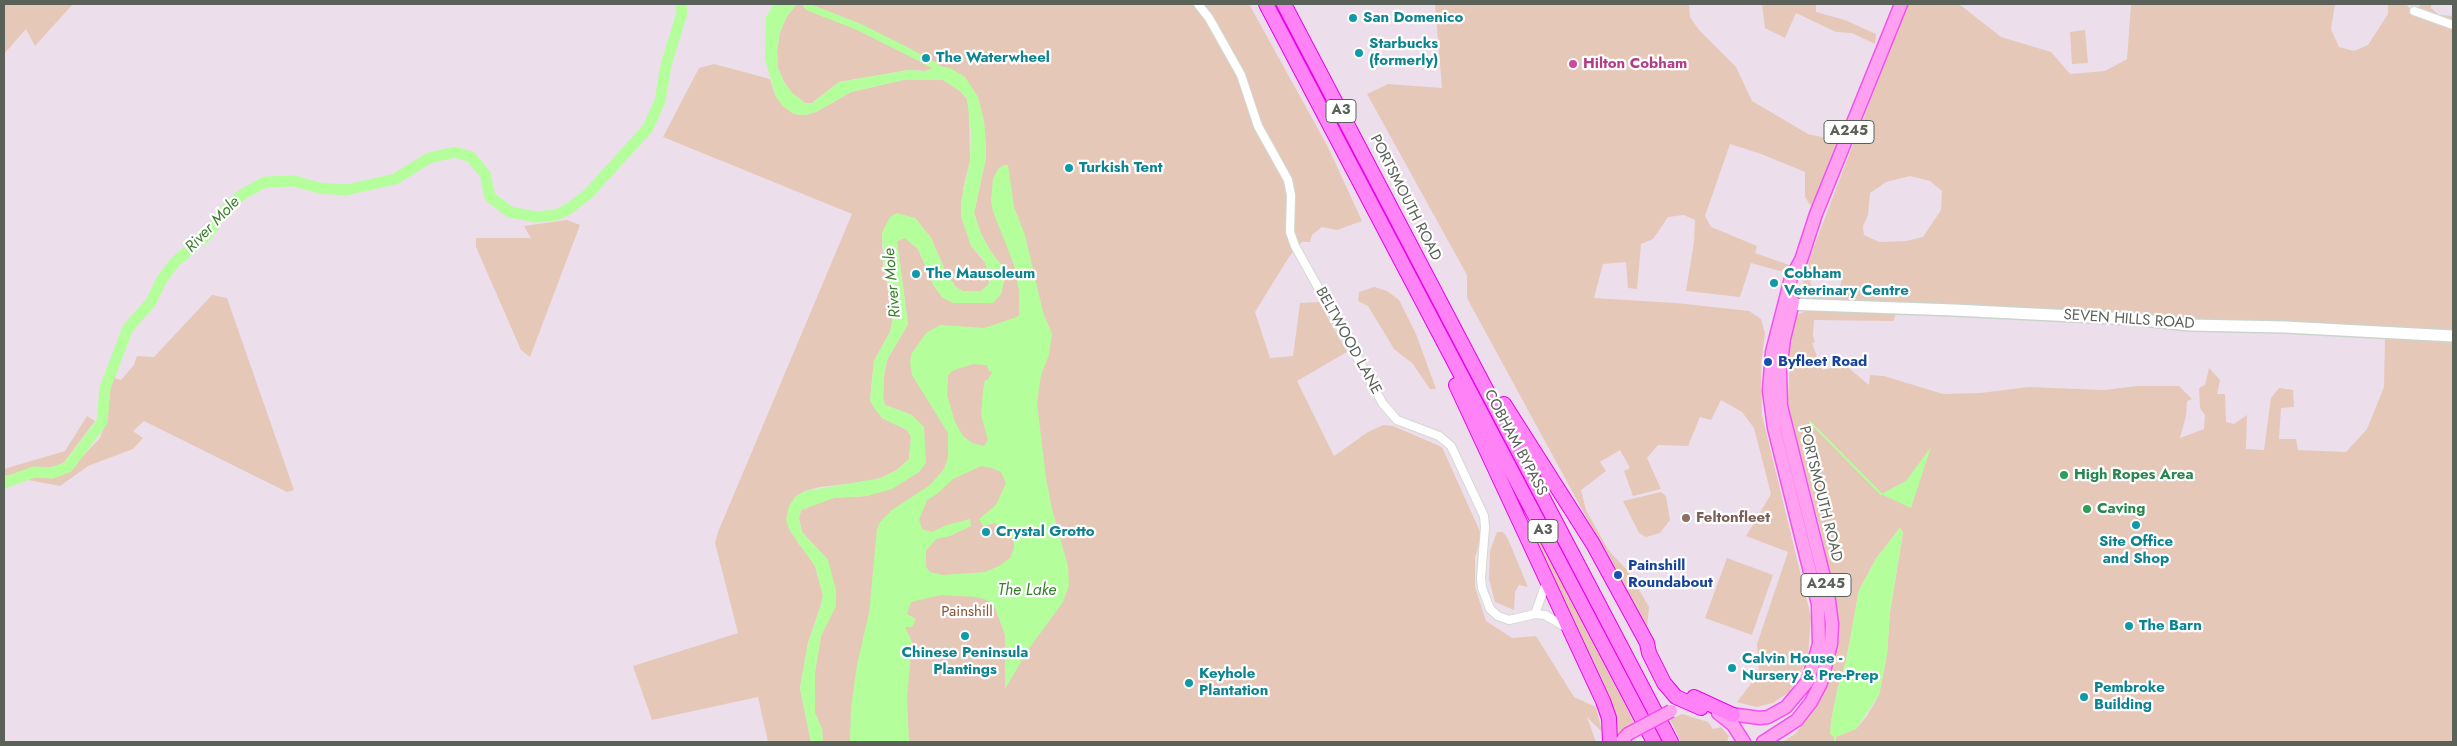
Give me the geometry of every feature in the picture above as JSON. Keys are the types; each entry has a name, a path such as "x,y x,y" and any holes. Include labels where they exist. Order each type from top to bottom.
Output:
{"highway":[{"name":"A3","path":"1266,4 1431,319"},
{"name":"PORTSMOUTH ROAD","path":"1284,4 1455,328"},
{"path":"1431,319 1444,359 1608,711 1610,742"},
{"name":"COBHAM BYPASS","path":"1431,319 1654,742"},
{"path":"1455,328 1593,544 1647,643 1677,687 1688,695 1733,715"},
{"name":"COBHAM BYPASS","path":"1455,328 1671,742"},
{"path":"1647,643 1649,652 1671,691 1681,699 1701,708"}],"main road":[{"name":"A245","path":"1793,306 1801,260 1816,214 1901,4"},
{"name":"SEVEN HILLS ROAD","path":"1793,306 1954,310 2133,319 2190,325 2285,327 2453,336"},
{"name":"PORTSMOUTH ROAD","path":"1763,742 1797,720 1811,702 1821,683 1831,644 1832,624 1828,593 1781,406 1780,371 1793,306"},
{"name":"PORTSMOUTH ROAD","path":"1718,713 1750,718 1766,717 1786,707 1807,682 1819,644 1818,604 1788,490 1774,428 1769,391 1772,352 1793,306"},
{"path":"1625,738 1671,711 1687,707 1701,708 1718,713 1733,725 1744,742"}],"street":[{"name":"BELTWOOD LANE","path":"1198,4 1217,32 1241,75 1260,131 1288,180 1291,195 1290,232 1295,246 1383,404 1397,420 1439,436 1451,446 1484,516 1485,527 1481,578 1482,588 1490,608 1498,616 1509,620 1535,614"},
{"path":"2414,11 2453,25"},
{"path":"1547,582 1535,614 1548,616 1571,631"}],"green space":[{"path":"4,4 73,4 35,46 26,29 4,54"},
{"name":"Painshill","path":"797,4 1249,4 1328,147 1362,221 1337,230 1322,227 1312,235 1310,242 1302,242 1289,257 1255,312 1270,358 1293,356 1300,303 1319,302 1347,352 1297,381 1334,456 1368,432 1383,425 1393,426 1442,447 1482,536 1475,557 1475,587 1486,621 1512,638 1536,636 1574,697 1596,707 1602,732 1587,717 1596,742 823,742 822,729 815,713 815,672 821,636 826,623 828,560 802,532 799,518 801,510 810,505 834,498 867,496 919,472 912,415 885,405 883,399 887,360 908,324 897,241 905,238 918,249 934,286 943,298 1001,294 1004,281 1003,267 991,252 981,234 974,213 986,158 978,97 940,66 925,71 909,70 839,82 812,103 805,103 792,93 784,82 778,68 777,51 780,32 787,16"},
{"path":"1435,4 1689,4 1690,17 1699,30 1736,67 1752,101 1808,134 1839,141 1815,205 1811,206 1805,197 1805,172 1730,144 1705,216 1711,227 1757,246 1755,253 1789,265 1787,273 1751,263 1740,297 1686,291 1694,242 1695,220 1684,215 1668,217 1653,239 1641,244 1637,289 1628,288 1626,262 1603,264 1594,298 1676,303 1749,311 1761,319 1765,333 1761,365 1762,415 1811,617 1808,657 1789,692 1773,703 1756,707 1737,702 1759,673 1757,644 1788,552 1746,536 1771,494 1754,428 1742,412 1721,400 1711,420 1700,417 1688,446 1658,445 1647,458 1661,489 1633,496 1624,471 1630,468 1620,450 1600,462 1606,471 1581,490 1586,510 1609,551 1628,571 1649,607 1647,629 1467,298 1467,275 1367,94 1388,84 1442,88"},
{"path":"1762,4 1816,4 1816,12 1845,20 1876,34 1875,44 1852,33 1836,32 1796,13 1785,38 1765,28"},
{"path":"1907,4 1959,4 2001,37 2051,52 2070,74 2105,71 2127,59 2131,4 2335,4 2331,29 2339,47 2354,51 2368,45 2388,14 2388,4 2406,4 2411,10 2418,8 2421,4 2431,4 2431,8 2439,15 2453,16 2453,333 1851,305 1806,296 1802,286 1808,262","holes":["1910,176 1930,181 1942,191 1941,210 1923,237 1906,241 1879,242 1864,235 1863,226 1868,215 1870,193 1886,182","1819,271 1842,277 1840,289 1833,293 1818,292 1810,283 1811,277"]},
{"path":"2085,30 2088,63 2072,64 2070,32"},
{"path":"714,64 770,79 775,95 783,106 794,114 805,115 816,112 851,92 903,80 943,80 960,91 967,99 969,108 970,161 963,189 971,246 987,265 989,284 981,291 962,291 956,287 947,275 931,238 915,218 882,233 883,266 894,314 890,332 874,361 870,400 882,418 907,430 911,437 909,459 897,470 881,478 820,487 805,491 795,497 798,543 815,566 823,595 808,643 800,688 811,742 768,742 758,697 652,720 633,666 738,633 715,543 852,214 663,137 699,68"},
{"path":"567,220 580,225 530,357 521,350 476,247 476,238 531,238 524,226"},
{"path":"1374,287 1387,291 1399,300 1416,334 1436,389 1430,389 1412,363 1394,349 1368,306 1358,301 1359,292"},
{"path":"212,295 227,298 294,490 287,492 144,421 133,431 143,438 133,449 88,466 60,486 28,480 35,474 51,476 66,473 82,457 100,438 107,417 109,389 114,378 121,380 134,365 137,356 154,357"},
{"path":"1814,308 1896,311 1894,321 1814,320 1813,336 1815,342 1812,343 1822,370 1845,365 1869,385 1870,375 1884,376 1943,394 1980,393 2029,387 2104,390 2137,386 2179,386 2192,399 2187,401 2186,416 2180,438 2204,429 2205,415 2200,408 2199,388 2205,385 2209,368 2220,380 2217,394 2225,394 2226,422 2234,424 2247,415 2246,449 2264,450 2271,398 2279,388 2293,390 2294,407 2281,408 2279,439 2296,439 2298,450 2346,452 2367,429 2384,387 2385,339 2453,342 2453,742 1782,742 1795,734 1813,711 1825,689 1836,654 1836,609 1821,532 1788,406 1790,350 1796,315","holes":["1900,528 1903,533 1890,612 1887,655 1879,695 1867,716 1856,729 1835,737 1830,734 1831,722 1837,691 1846,661 1859,590 1877,557"]},
{"path":"87,416 95,421 62,465 4,476 4,469 65,451"},
{"path":"1661,492 1666,496 1670,520 1660,533 1646,537 1639,533 1623,501"},
{"path":"1532,526 1634,722 1615,742 1528,529"},
{"path":"1497,532 1503,532 1508,539 1528,587 1519,585 1515,592 1514,610 1495,602 1489,579 1490,551"},
{"path":"1727,558 1773,575 1752,635 1705,618"},
{"path":"1682,714 1708,722 1713,729 1721,727 1729,736 1727,742 1681,742 1670,719"}],"water":[{"path":"774,4 797,4 787,16 780,32 777,51 778,68 784,82 792,93 805,103 812,103 839,82 909,70 925,71 940,66 952,69 965,77 978,97 984,120 986,144 986,158 974,213 981,234 991,252 1003,267 1004,281 1001,294 993,303 953,303 943,298 934,286 918,249 905,238 897,241 908,324 887,360 883,399 885,405 912,415 924,427 926,463 919,472 892,489 867,496 834,498 801,510 799,518 802,532 828,560 836,590 836,606 821,636 815,672 815,713 822,729 823,742 811,742 800,688 808,643 823,595 815,566 790,531 786,520 789,506 795,497 805,491 881,478 897,470 909,459 911,437 907,430 882,418 870,400 874,361 890,332 894,314 884,266 882,233 890,217 897,213 915,218 931,238 947,275 956,287 962,291 981,291 989,284 989,276 984,260 971,246 961,216 961,202 970,161 971,133 967,99 960,91 943,80 903,80 851,92 816,112 805,115 794,114 783,106 776,97 765,59 766,17"},
{"name":"The Lake","path":"1008,165 1014,207 1025,235 1043,312 1052,334 1049,355 1041,375 1037,403 1046,478 1052,509 1068,566 1069,585 1063,602 1028,650 1005,689 1005,635 994,605 987,600 977,597 941,595 911,602 907,614 916,619 912,627 905,627 912,642 907,699 909,742 850,742 851,708 857,665 869,613 877,529 880,522 892,510 930,485 944,469 948,457 948,433 912,375 910,362 912,353 926,333 940,325 984,328 1019,315 1019,291 1014,265 991,201 993,179 998,169","holes":["973,364 987,365 989,371 992,372 988,380 985,380 983,391 981,415 988,440 984,446 972,443 963,436 955,422 947,395 948,375 954,370","981,466 1001,472 1006,483 996,505 979,519 983,526 995,523 1014,539 1014,548 1010,558 999,566 985,572 943,575 930,572 926,567 926,551 936,539 950,536 971,526 970,519 947,525 932,532 922,529 919,520 927,500 937,494 953,479"]},
{"path":"1931,447 1911,508 1881,494 1906,481"},
{"path":"1900,528 1903,532 1890,612 1887,655 1879,695 1856,729 1835,737 1830,734 1831,722 1837,691 1846,661 1859,590 1877,557"}],"waterway":[{"name":"River Mole","path":"4,483 34,472 52,473 68,467 102,422 105,388 128,328 151,302 162,279 175,262 206,236 227,208 243,194 265,182 294,181 320,188 346,190 395,179 429,158 455,152 471,157 485,174 490,197 510,212 536,217 556,215 570,208 588,194 648,128 660,101 666,65 682,13 681,4"},
{"path":"806,4 808,7 859,27 909,52 935,66 938,74"},
{"path":"1810,422 1881,494"},
{"path":"1835,737 1835,742"}],"place":[{"name":"San Domenico","path":"1353,18"},
{"name":"Starbucks (formerly)","path":"1359,53"},
{"name":"The Waterwheel","path":"926,58"},
{"name":"Hilton Cobham","path":"1573,64"},
{"name":"Turkish Tent","path":"1069,168"},
{"name":"The Mausoleum","path":"916,274"},
{"name":"Cobham Veterinary Centre","path":"1774,283"},
{"name":"Byfleet Road","path":"1768,362"},
{"name":"High Ropes Area","path":"2064,475"},
{"name":"Caving","path":"2087,509"},
{"name":"Feltonfleet","path":"1686,518"},
{"name":"Site Office and Shop","path":"2136,525"},
{"name":"Crystal Grotto","path":"986,532"},
{"name":"Painshill Roundabout","path":"1618,575"},
{"name":"The Barn","path":"2129,626"},
{"name":"Chinese Peninsula Plantings","path":"965,636"},
{"name":"Calvin House - Nursery & Pre-Prep","path":"1732,668"},
{"name":"Keyhole Plantation","path":"1189,683"},
{"name":"Pembroke Building","path":"2084,697"}]}
